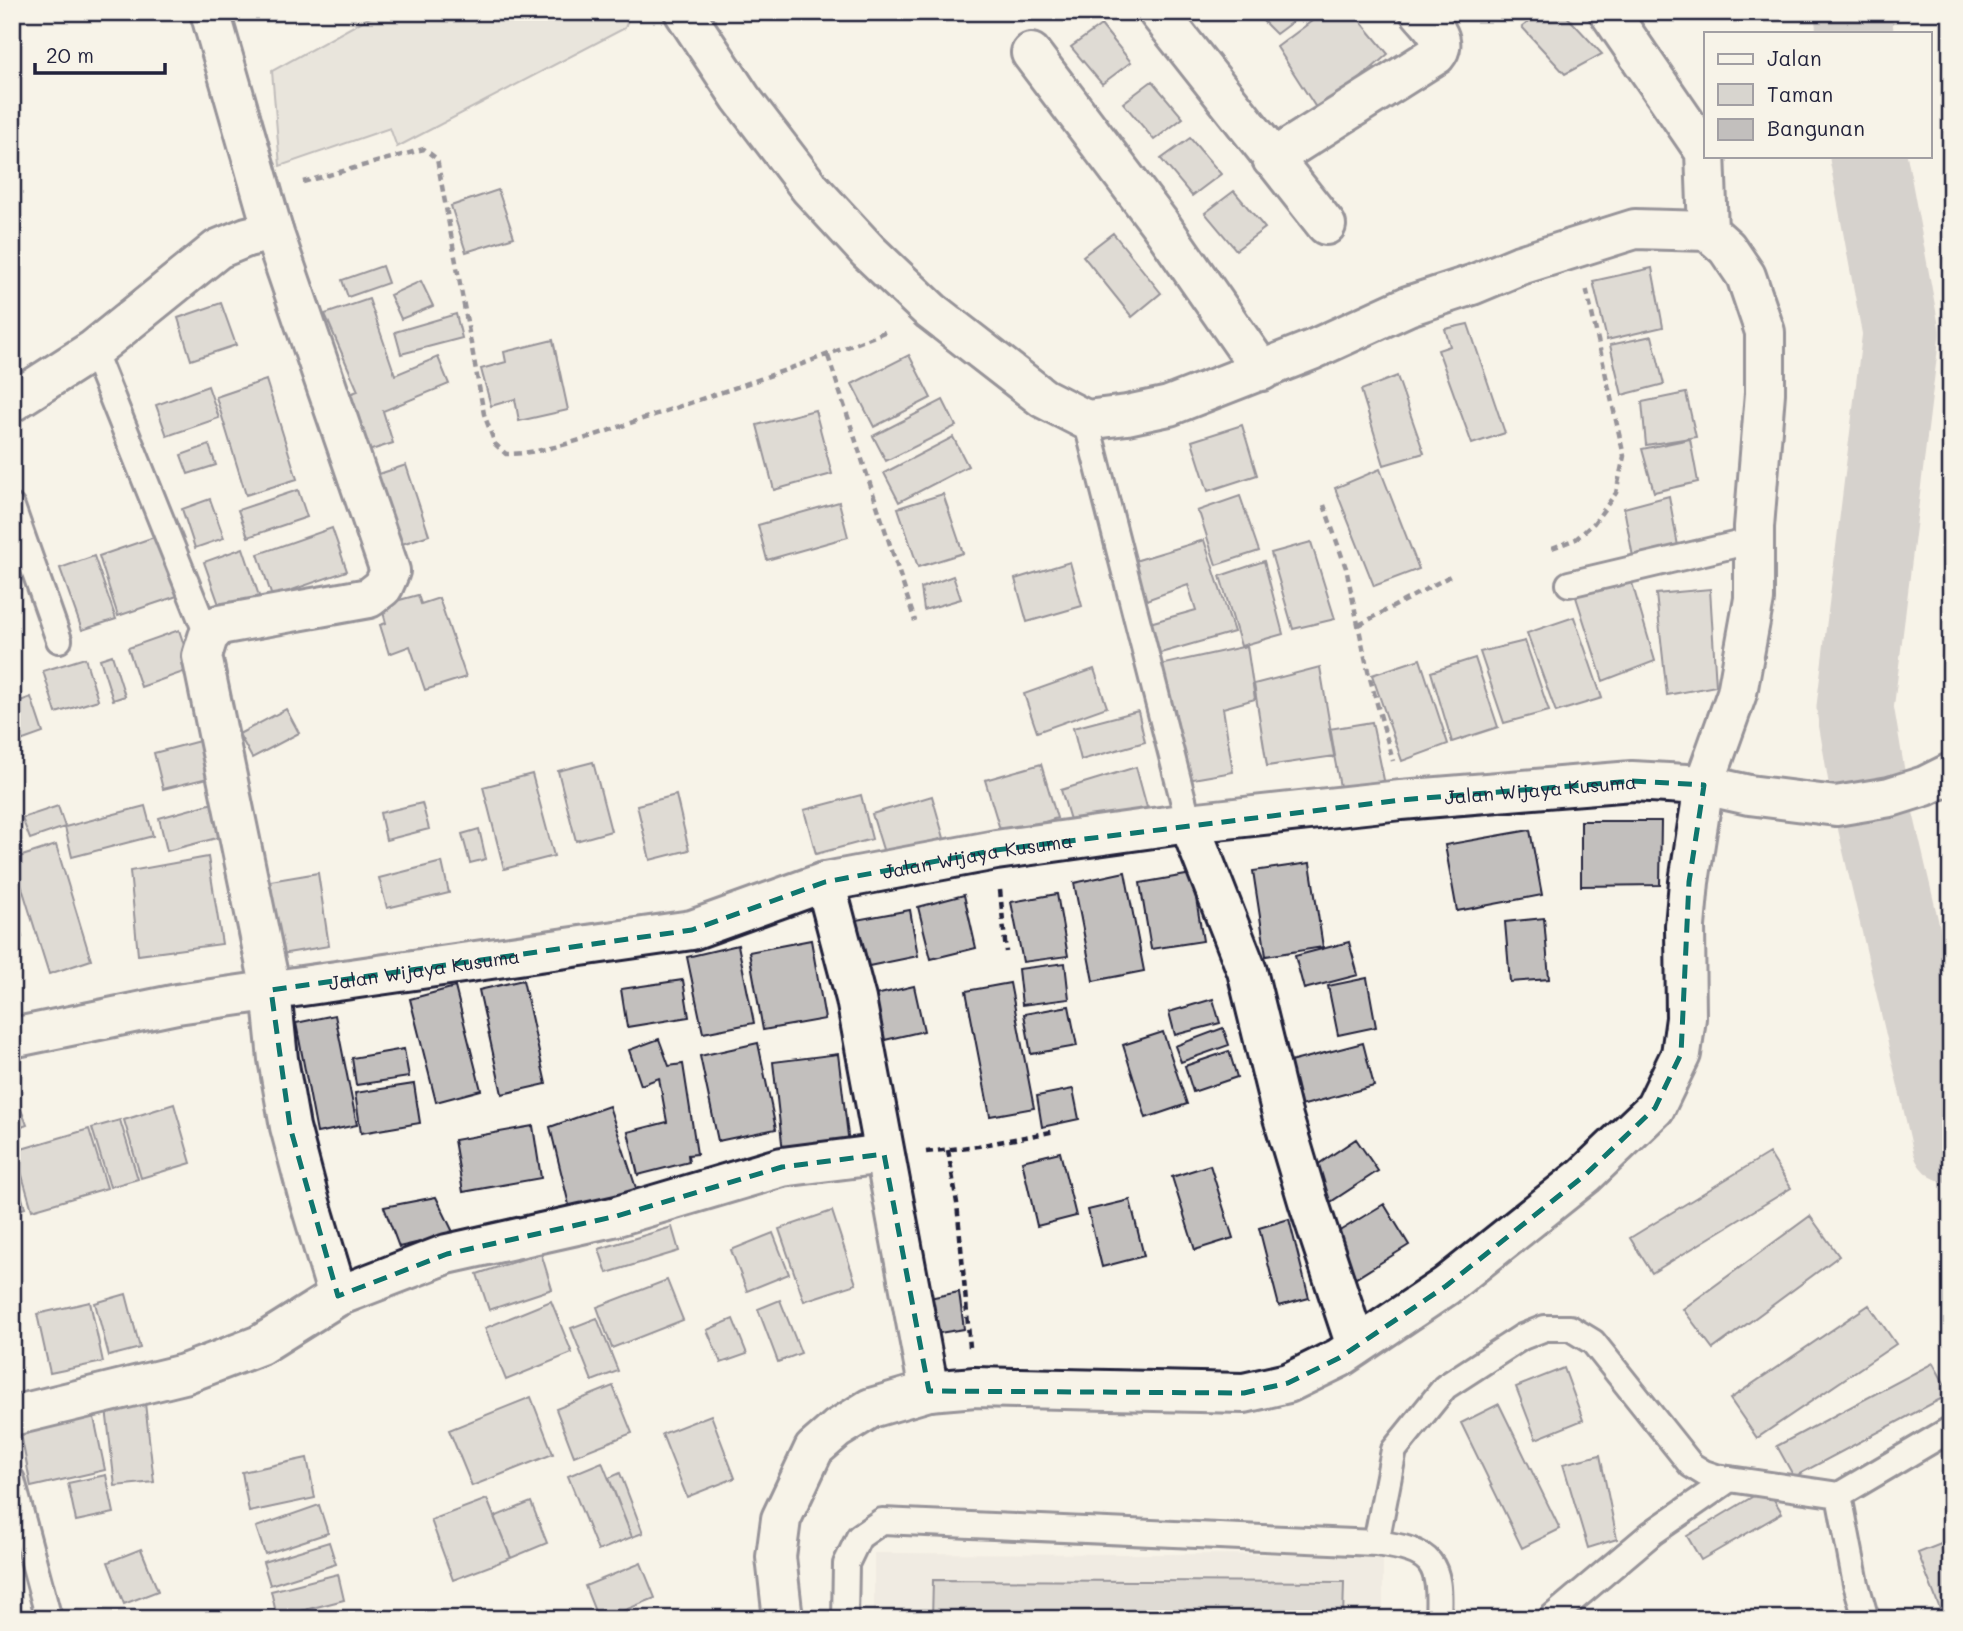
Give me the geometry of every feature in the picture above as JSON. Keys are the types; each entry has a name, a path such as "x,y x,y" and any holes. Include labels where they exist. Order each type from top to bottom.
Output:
{"street":[{"path":"210,12 273,231 390,572 383,587 369,598 219,625 208,637 202,656 271,990 278,1059 290,1127 338,1296"},
{"path":"684,12 741,98 809,187 868,251 931,311 1043,398 1086,420 1169,406 1262,371 1408,306 1472,285 1520,265 1635,229 1708,231 1727,248 1746,276 1765,332 1765,393 1755,540 1754,599 1737,693 1704,785 1685,926 1684,1030 1681,1054 1655,1108 1585,1175 1446,1286 1339,1358 1288,1383 1244,1392 975,1387 929,1391 871,1408 837,1429 814,1449 781,1519 776,1557 783,1619"},
{"path":"1158,12 1326,225"},
{"path":"1272,159 1436,55 1440,51 1441,42 1420,12"},
{"path":"1609,12 1704,149"},
{"path":"1031,53 1160,224 1262,371"},
{"path":"1706,158 1708,231"},
{"path":"12,402 93,350 218,249 247,237 273,231"},
{"name":"Jalan Wijaya Kusuma","path":"12,1038 177,1004 692,930 825,882 996,850 1189,823 1401,800 1632,781 1704,785 1749,795 1836,806 1922,785"},
{"path":"1189,823 1247,971 1282,1114 1356,1346"},
{"path":"825,882 856,999 929,1391"},
{"path":"12,1416 184,1374 260,1345 338,1296 447,1254 617,1216 782,1167 884,1154"}],"lane":[{"path":"93,350 208,637"},
{"path":"1086,420 1189,823"},
{"path":"12,507 59,640"},
{"path":"1569,584 1755,540"},
{"path":"1376,1543 1394,1450 1445,1387 1522,1337 1545,1328 1570,1328 1593,1342 1691,1465 1704,1473 1839,1495 1951,1429"},
{"path":"1550,1619 1652,1533 1730,1479"},
{"path":"12,1480 50,1619"},
{"path":"1839,1495 1856,1584 1866,1619"},
{"path":"845,1619 846,1564 859,1537 882,1521 1376,1543 1405,1547 1424,1557 1435,1569 1440,1587 1438,1619"}],"path":[{"path":"263,193 424,149 436,159 484,414 495,444 506,454 519,454 583,439 828,356 931,311"},
{"path":"1552,548 1576,539 1594,523 1616,493 1624,456 1578,249"},
{"path":"828,356 915,621"},
{"path":"1324,505 1346,568 1401,800"},
{"path":"1359,625 1454,574"},
{"path":"996,850 1006,952"},
{"path":"975,1387 967,1327 957,1203 948,1150 1056,1131"}],"highlighted area":[{"path":"1632,781 1704,785 1689,882 1681,1054 1655,1108 1585,1175 1446,1286 1339,1358 1288,1383 1244,1393 929,1391 884,1154 782,1167 617,1216 447,1254 338,1296 290,1127 271,990 692,930 825,882 996,850 1401,800"}],"shaded area":[{"path":"874,1553 1383,1555 1383,1619 874,1619"}],"green space":[{"path":"379,12 622,12 627,22 625,28 397,147 390,128 280,166 272,71"}],"building":[{"path":"1254,12 1297,12 1300,16 1276,34"},
{"path":"1324,12 1353,12 1388,54 1320,114 1277,47"},
{"path":"1541,12 1563,12 1602,54 1565,74 1522,27"},
{"path":"1101,25 1131,62 1102,84 1071,47"},
{"path":"1152,81 1183,118 1154,140 1123,103"},
{"path":"1190,138 1221,174 1192,196 1161,159"},
{"path":"498,190 514,237 466,252 451,206"},
{"path":"1234,191 1265,228 1236,250 1205,213"},
{"path":"1113,233 1161,293 1132,317 1083,256"},
{"path":"382,266 388,283 348,297 342,280"},
{"path":"1652,268 1663,327 1607,340 1593,281"},
{"path":"421,281 433,306 401,319 390,295"},
{"path":"369,299 395,375 438,357 449,384 383,411 393,443 353,456 335,399 358,391 325,314"},
{"path":"221,303 236,345 191,360 178,318"},
{"path":"456,314 462,338 401,354 395,332"},
{"path":"1468,324 1505,433 1472,444 1438,350 1450,346 1445,329"},
{"path":"1652,336 1664,384 1622,395 1610,345"},
{"path":"553,340 568,410 519,421 515,399 491,406 481,369 506,362 504,352"},
{"path":"909,355 931,398 874,427 852,384"},
{"path":"1397,376 1424,453 1384,465 1361,390"},
{"path":"266,380 297,479 246,495 216,397"},
{"path":"208,386 219,418 167,436 156,405"},
{"path":"1686,393 1696,437 1646,445 1642,402"},
{"path":"943,400 956,426 886,461 873,436"},
{"path":"815,410 832,474 774,490 757,425"},
{"path":"1242,425 1257,475 1208,491 1192,441"},
{"path":"953,437 968,466 899,502 884,473"},
{"path":"1690,439 1698,482 1654,492 1642,449"},
{"path":"209,445 216,465 188,474 181,455"},
{"path":"406,465 429,535 387,549 364,479"},
{"path":"1380,469 1419,569 1374,586 1335,488"},
{"path":"298,490 307,517 248,537 238,510"},
{"path":"943,494 963,553 918,567 898,508"},
{"path":"1240,496 1259,551 1216,565 1197,511"},
{"path":"1669,496 1678,546 1633,557 1624,508"},
{"path":"210,499 224,538 195,548 182,509"},
{"path":"839,502 848,537 767,560 758,525"},
{"path":"332,528 347,571 272,597 258,554"},
{"path":"163,534 183,594 118,616 99,556"},
{"path":"1204,540 1234,632 1157,654 1146,624 1196,610 1188,585 1138,603 1128,563"},
{"path":"1311,542 1335,619 1293,629 1271,553"},
{"path":"243,548 261,602 223,616 204,562"},
{"path":"94,556 116,619 82,630 60,568"},
{"path":"1264,561 1283,634 1241,646 1220,576"},
{"path":"1070,562 1082,606 1027,622 1015,579"},
{"path":"953,576 961,599 924,610 921,588"},
{"path":"1630,576 1655,661 1603,681 1575,594"},
{"path":"1710,589 1716,686 1667,695 1656,594"},
{"path":"418,595 421,604 439,598 466,677 425,690 410,646 389,654 380,625 386,623 381,605"},
{"path":"1574,617 1602,698 1556,712 1527,633"},
{"path":"179,630 192,669 141,687 128,648"},
{"path":"1525,641 1549,711 1504,723 1480,652"},
{"path":"1247,646 1255,699 1223,708 1233,772 1187,780 1175,709 1163,711 1151,667"},
{"path":"112,655 125,696 113,700 100,659"},
{"path":"85,658 98,700 56,713 43,671"},
{"path":"1475,658 1498,727 1452,742 1431,672"},
{"path":"1420,659 1448,744 1402,761 1372,675"},
{"path":"1320,667 1335,756 1267,766 1254,684"},
{"path":"1094,669 1107,707 1037,732 1024,694"},
{"path":"31,697 43,733 12,744 12,704"},
{"path":"286,709 299,733 252,758 239,734"},
{"path":"1138,711 1145,742 1081,760 1073,728"},
{"path":"1372,722 1385,785 1341,792 1329,729"},
{"path":"207,739 216,776 163,789 154,753"},
{"path":"593,762 611,831 576,841 558,771"},
{"path":"1041,764 1057,818 1002,836 985,780"},
{"path":"1136,767 1148,811 1074,833 1061,790"},
{"path":"532,774 554,856 504,869 483,787"},
{"path":"676,795 689,850 650,860 637,805"},
{"path":"861,795 872,839 816,854 804,810"},
{"path":"932,796 944,838 885,856 872,814"},
{"path":"224,800 232,834 167,851 159,818"},
{"path":"422,803 429,829 386,840 380,813"},
{"path":"58,806 65,827 30,839 22,818"},
{"path":"145,806 153,836 72,857 65,827"},
{"path":"1581,821 1661,821 1660,885 1581,886"},
{"path":"479,829 486,859 470,863 462,834"},
{"path":"1530,830 1542,895 1457,911 1445,845"},
{"path":"56,845 91,960 49,974 13,859"},
{"path":"208,857 222,944 138,955 130,871"},
{"path":"442,862 449,893 387,908 379,878"},
{"path":"1310,863 1323,947 1266,956 1253,871"},
{"path":"1125,872 1144,971 1093,981 1074,883"},
{"path":"318,873 329,946 281,954 270,881"},
{"path":"1192,874 1203,941 1151,949 1140,883"},
{"path":"1057,894 1068,956 1023,962 1011,902"},
{"path":"964,895 976,948 931,959 918,907"},
{"path":"12,904 22,937 12,939"},
{"path":"910,910 918,956 864,967 856,920"},
{"path":"1544,918 1549,979 1510,982 1505,922"},
{"path":"811,940 825,1019 763,1030 749,952"},
{"path":"1349,942 1358,975 1304,989 1295,956"},
{"path":"738,945 754,1023 703,1033 687,957"},
{"path":"1065,963 1069,999 1022,1005 1018,969"},
{"path":"1367,978 1376,1027 1338,1035 1328,986"},
{"path":"523,980 546,1084 502,1094 479,990"},
{"path":"683,980 689,1017 627,1027 621,989"},
{"path":"1010,983 1034,1108 990,1116 966,991"},
{"path":"914,986 924,1031 876,1042 867,997"},
{"path":"455,987 481,1090 436,1102 410,999"},
{"path":"1213,999 1220,1023 1175,1035 1169,1012"},
{"path":"1069,1006 1077,1046 1031,1054 1024,1014"},
{"path":"335,1015 357,1125 317,1133 296,1023"},
{"path":"1223,1028 1229,1045 1181,1062 1175,1046"},
{"path":"1163,1032 1187,1104 1146,1118 1123,1045"},
{"path":"659,1039 669,1066 683,1064 697,1154 688,1155 689,1162 638,1175 628,1132 667,1122 659,1078 641,1085 629,1050"},
{"path":"758,1043 776,1129 718,1141 700,1056"},
{"path":"1363,1043 1374,1086 1297,1107 1286,1063"},
{"path":"404,1049 409,1077 356,1085 352,1058"},
{"path":"1229,1051 1237,1077 1193,1092 1185,1066"},
{"path":"838,1054 849,1144 783,1152 773,1062"},
{"path":"414,1084 420,1123 361,1133 355,1093"},
{"path":"12,1086 27,1125 12,1131"},
{"path":"1073,1089 1079,1119 1042,1127 1037,1096"},
{"path":"174,1104 191,1163 141,1178 124,1120"},
{"path":"609,1106 637,1191 570,1209 550,1127"},
{"path":"120,1120 138,1179 110,1187 92,1128"},
{"path":"533,1126 541,1178 463,1192 454,1140"},
{"path":"89,1129 107,1188 32,1210 15,1151"},
{"path":"1356,1139 1378,1171 1329,1203 1308,1171"},
{"path":"1060,1152 1076,1216 1037,1226 1022,1161"},
{"path":"1769,1153 1791,1188 1652,1273 1630,1238"},
{"path":"12,1165 25,1208 12,1212"},
{"path":"1210,1165 1233,1238 1195,1250 1172,1177"},
{"path":"436,1197 454,1234 399,1247 384,1207"},
{"path":"1130,1200 1144,1256 1102,1267 1088,1210"},
{"path":"1384,1204 1409,1245 1353,1280 1328,1238"},
{"path":"832,1211 856,1284 804,1301 779,1229"},
{"path":"1810,1216 1839,1256 1713,1349 1683,1309"},
{"path":"1289,1219 1309,1298 1279,1306 1259,1228"},
{"path":"672,1227 679,1251 607,1273 599,1249"},
{"path":"773,1233 789,1274 747,1291 731,1250"},
{"path":"541,1253 552,1289 489,1310 477,1274"},
{"path":"667,1280 683,1320 612,1348 597,1307"},
{"path":"959,1292 964,1329 933,1334 929,1298"},
{"path":"126,1294 140,1348 109,1356 95,1303"},
{"path":"780,1300 801,1353 778,1362 758,1309"},
{"path":"551,1301 572,1353 506,1380 485,1328"},
{"path":"90,1302 103,1362 50,1373 37,1314"},
{"path":"1869,1305 1896,1344 1757,1438 1730,1399"},
{"path":"597,1318 618,1371 592,1381 571,1328"},
{"path":"733,1319 747,1354 721,1363 707,1330"},
{"path":"1933,1363 1950,1394 1794,1477 1777,1446"},
{"path":"1564,1368 1583,1420 1536,1439 1516,1387"},
{"path":"613,1386 632,1433 574,1456 556,1409"},
{"path":"531,1397 553,1454 472,1486 449,1430"},
{"path":"145,1403 154,1482 115,1486 106,1408"},
{"path":"1499,1404 1560,1529 1522,1548 1461,1423"},
{"path":"92,1408 105,1470 31,1487 19,1423"},
{"path":"711,1415 735,1478 687,1497 662,1434"},
{"path":"1600,1455 1617,1539 1588,1548 1563,1464"},
{"path":"307,1458 315,1498 249,1512 242,1472"},
{"path":"602,1462 632,1537 598,1551 568,1476"},
{"path":"620,1473 643,1533 632,1537 609,1478"},
{"path":"106,1475 114,1513 76,1521 68,1483"},
{"path":"1767,1488 1782,1513 1701,1560 1687,1536"},
{"path":"487,1499 511,1558 453,1580 431,1520"},
{"path":"531,1502 547,1543 511,1558 494,1517"},
{"path":"319,1505 328,1533 265,1554 256,1527"},
{"path":"1951,1540 1951,1619 1944,1619 1918,1553"},
{"path":"329,1542 336,1564 270,1585 263,1562"},
{"path":"141,1549 158,1591 124,1604 108,1562"},
{"path":"641,1563 655,1598 598,1619 585,1586"},
{"path":"338,1574 344,1600 277,1617 271,1591"},
{"path":"13,1579 22,1619 12,1619"},
{"path":"933,1580 1344,1582 1343,1619 932,1619"}],"waterway":[{"path":"1853,12 1855,32"},
{"path":"1867,779 1855,708 1901,333 1868,158"},
{"path":"1876,823 1951,1144"}]}
